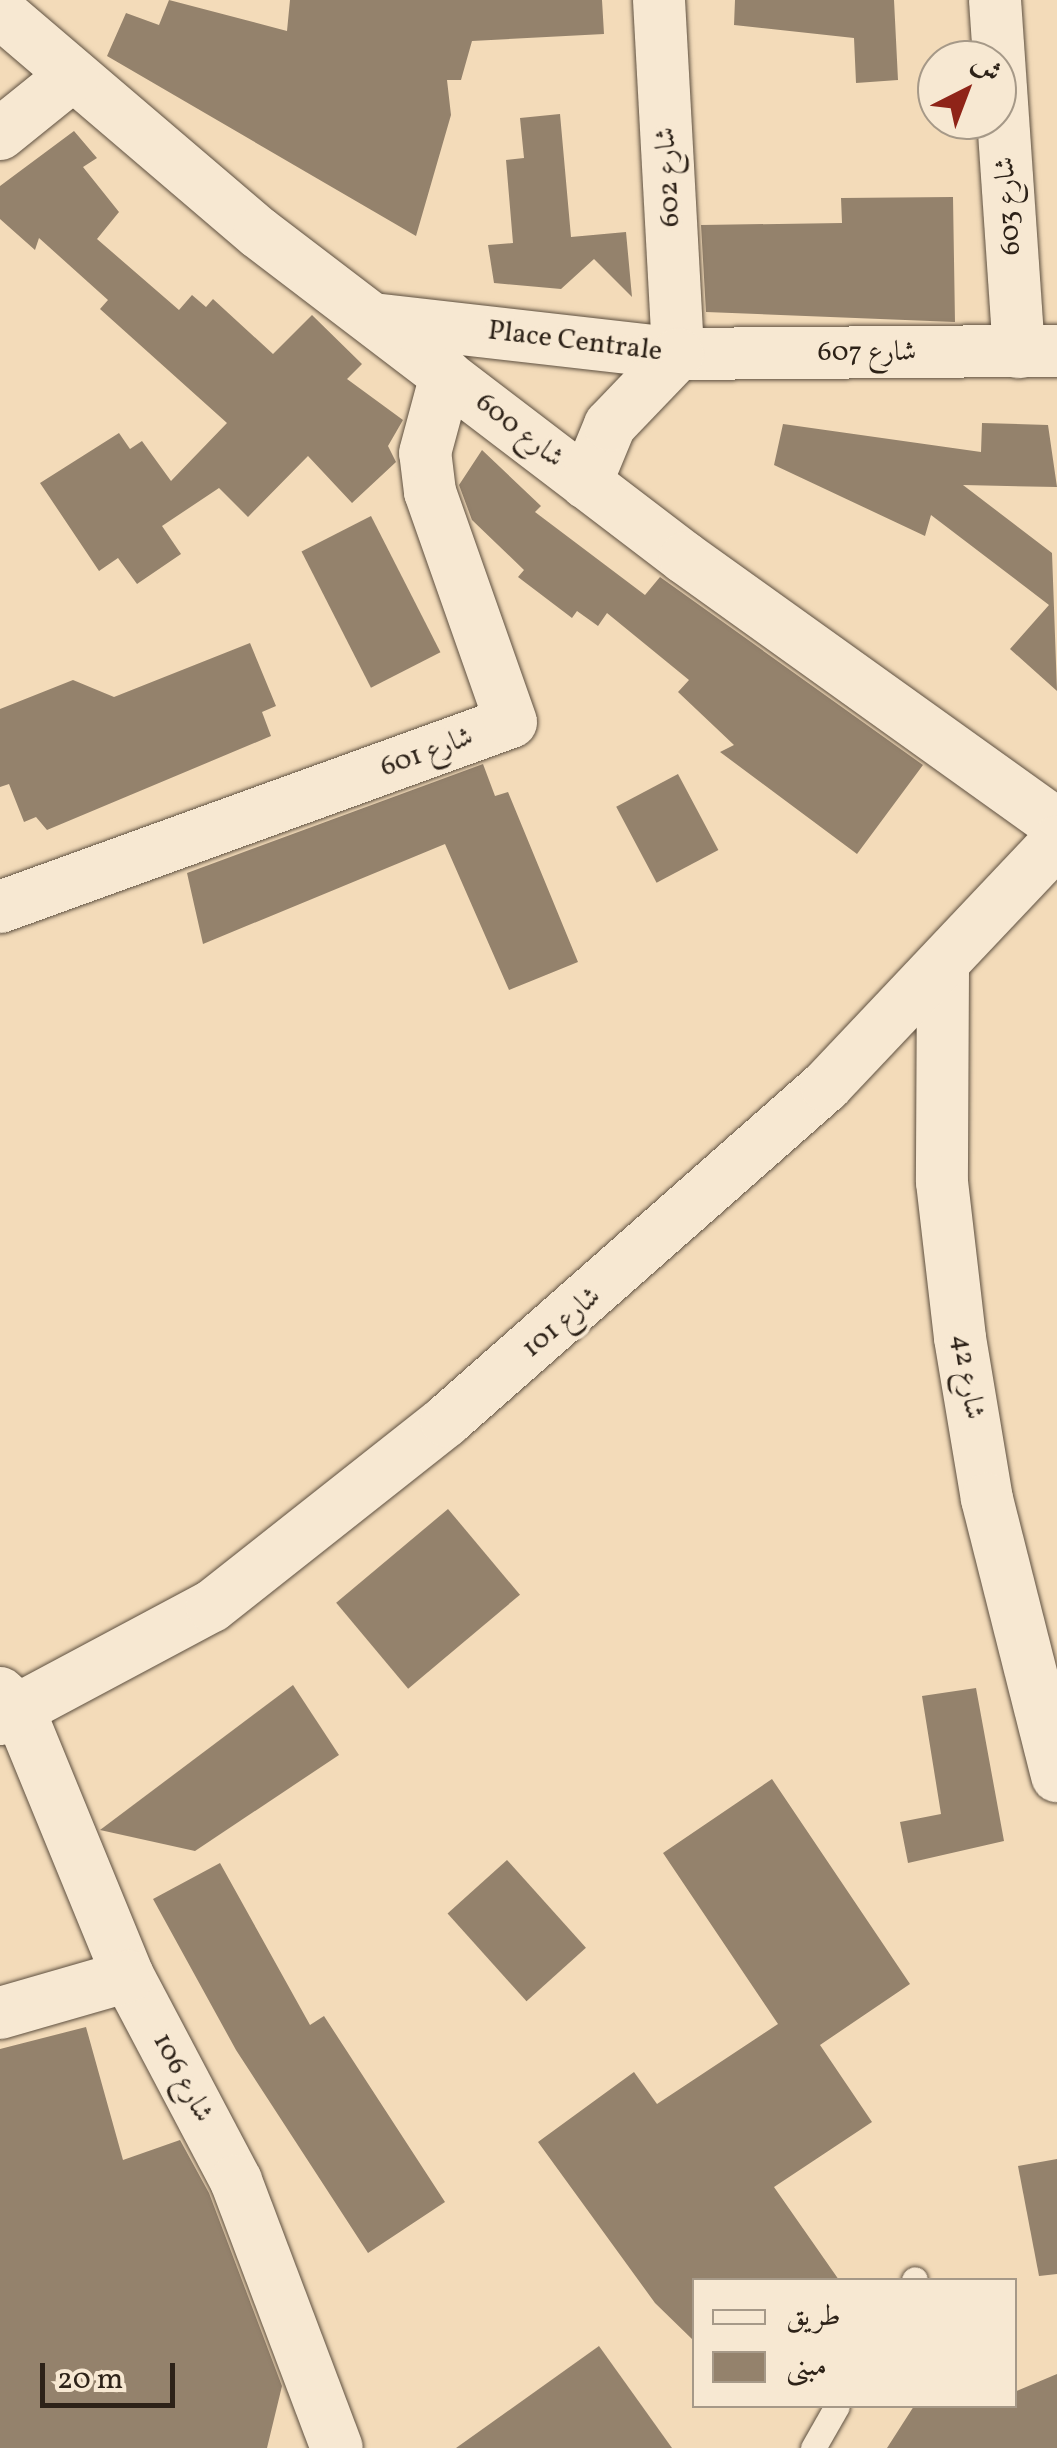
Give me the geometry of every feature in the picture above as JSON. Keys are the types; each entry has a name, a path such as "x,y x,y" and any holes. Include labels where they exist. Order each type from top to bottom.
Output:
{"street":[{"name":"شارع 602","path":"659,0 678,354"},
{"name":"شارع 603","path":"994,0 1038,352"},
{"name":"شارع 600","path":"0,12 372,319 586,483 1057,824"},
{"path":"0,134 74,74"},
{"name":"Place Centrale","path":"372,319 678,354"},
{"name":"شارع 607","path":"678,354 1038,352"},
{"name":"Place Centrale","path":"586,483 610,425 678,354"},
{"name":"شارع 601","path":"0,907 511,722 430,492 426,453 446,375"},
{"name":"شارع 101","path":"6,1708 154,1644 311,1532 616,1276 943,970 1057,842"},
{"name":"شارع 42","path":"943,970 942,1182 960,1338 986,1499 1057,1776"},
{"name":"شارع 106","path":"6,1708 128,1976 236,2180 337,2448"},
{"path":"0,2013 128,1976"}],"lane":[{"path":"813,2448 836,2408"}],"building":[{"path":"169,0 287,31 290,0 602,0 604,34 472,41 461,80 447,80 451,115 416,236 107,56 126,13 159,25"},
{"path":"735,0 894,0 898,80 856,83 854,38 734,25"},
{"path":"560,114 571,237 626,232 632,297 594,259 561,289 494,283 488,245 513,243 506,160 524,158 520,118"},
{"path":"74,131 97,158 83,167 119,212 97,239 179,310 192,295 206,307 213,299 273,354 312,315 362,364 347,379 403,420 388,446 396,462 352,503 308,456 248,517 219,488 162,526 181,554 137,584 118,558 99,571 40,483 119,433 130,449 142,441 171,481 227,423 100,309 108,300 39,238 35,250 0,219 0,186"},
{"path":"953,197 955,322 706,312 701,225 842,223 841,198"},
{"path":"982,423 1048,425 1057,487 963,485 1052,553 1057,691 1010,649 1049,605 931,515 925,536 774,465 783,424 981,452"},
{"path":"482,450 541,506 535,512 645,595 660,577 923,765 857,854 720,752 734,745 678,692 689,680 607,613 598,626 577,611 572,618 518,577 524,570 472,520 459,485"},
{"path":"371,516 440,652 371,688 302,551"},
{"path":"250,643 276,706 262,712 271,736 47,830 36,817 24,822 9,784 0,787 0,709 73,680 114,697"},
{"path":"483,764 495,796 508,792 578,962 509,990 445,844 203,944 187,873"},
{"path":"678,774 718,850 657,883 616,807"},
{"path":"448,1509 520,1595 408,1689 336,1603"},
{"path":"293,1685 339,1755 195,1851 100,1830"},
{"path":"976,1688 1004,1841 908,1863 900,1822 941,1814 922,1696"},
{"path":"772,1779 910,1984 820,2045 872,2122 774,2187 838,2278 692,2278 692,2339 655,2303 538,2142 634,2072 657,2104 778,2024 663,1853"},
{"path":"507,1860 586,1948 527,2001 448,1914"},
{"path":"220,1863 310,2025 324,2016 445,2202 368,2253 236,2050 153,1899"},
{"path":"86,2027 123,2160 180,2140 209,2193 282,2386 267,2448 0,2448 0,2049"},
{"path":"1057,2159 1057,2274 1039,2276 1018,2166"},
{"path":"599,2346 672,2448 456,2448"},
{"path":"1057,2374 1057,2448 887,2448 913,2408 1017,2408 1017,2391"}]}
